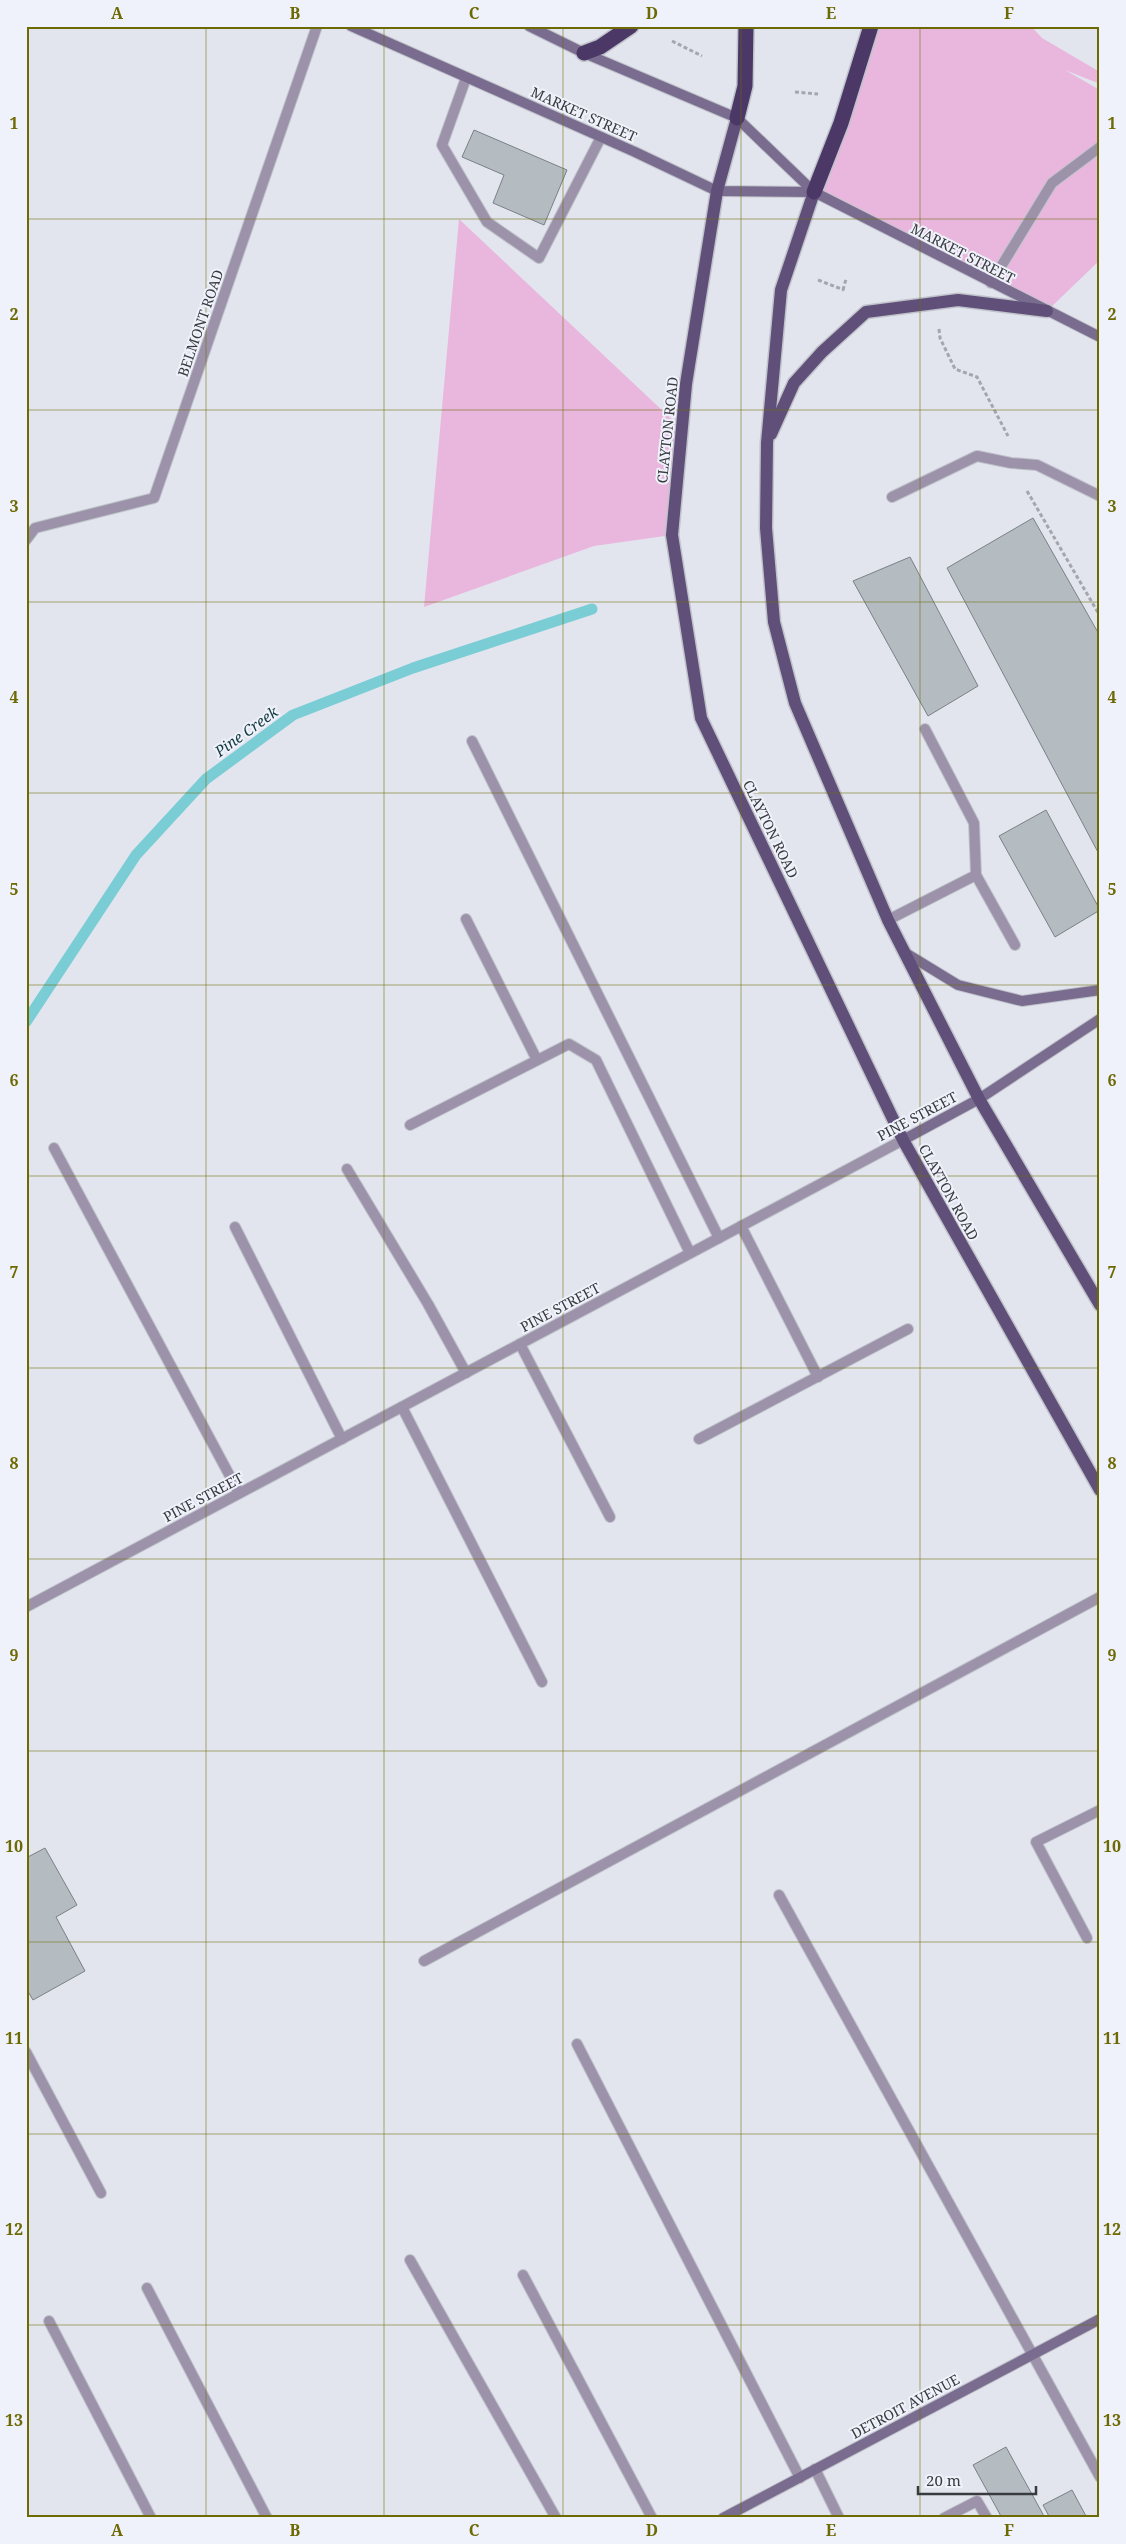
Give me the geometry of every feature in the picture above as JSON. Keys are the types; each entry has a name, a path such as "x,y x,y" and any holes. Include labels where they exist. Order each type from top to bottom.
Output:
{"highway":[{"path":"584,53 600,46 631,26"},
{"path":"737,118 745,86 746,26"},
{"path":"814,192 841,124 872,26"}],"main road":[{"name":"CLAYTON ROAD","path":"737,118 717,191 686,384 672,535 701,718 903,1140 1100,1490"},
{"path":"814,192 781,290 767,443 766,528 774,622 795,703 888,920 979,1099 1100,1305"},
{"path":"767,443 794,383 822,352 866,312 958,300 1047,311"}],"street":[{"name":"BELMONT ROAD","path":"35,528 154,498 317,26"},
{"name":"MARKET STREET","path":"351,26 717,191 814,192"},
{"name":"MARKET STREET","path":"528,26 584,53 737,118 814,192 1100,337"},
{"path":"466,78 442,145 488,222 539,258 600,137"},
{"path":"991,283 1052,183 1100,147"},
{"path":"892,497 977,456 1011,464 1037,465 1100,496"},
{"path":"26,520 35,528 26,540"},
{"path":"924,729 974,823 976,875 1015,945"},
{"path":"472,741 719,1238"},
{"path":"888,920 976,875"},
{"path":"466,919 537,1060"},
{"path":"904,952 958,985 1022,1001 1100,990"},
{"name":"PINE STREET","path":"26,1607 979,1099 1100,1019"},
{"path":"410,1125 569,1044 596,1060 690,1253"},
{"path":"54,1148 239,1493"},
{"path":"347,1169 428,1304 466,1373"},
{"path":"741,1226 818,1377"},
{"path":"236,1227 342,1439"},
{"path":"699,1439 908,1329"},
{"path":"520,1344 610,1517"},
{"path":"402,1407 542,1682"},
{"path":"424,1961 1100,1597"},
{"path":"1087,1938 1036,1842 1100,1810"},
{"path":"779,1895 1034,2354 1100,2477"},
{"path":"576,2044 800,2478"},
{"path":"26,2052 101,2193"},
{"path":"410,2260 556,2518"},
{"path":"523,2275 652,2518"},
{"path":"147,2288 267,2518"},
{"name":"DETROIT AVENUE","path":"724,2518 1100,2318"},
{"path":"49,2321 151,2518"},
{"path":"815,2470 839,2518"},
{"path":"944,2518 977,2501 987,2518"}],"path":[{"path":"672,41 702,56"},
{"path":"795,92 818,94"},
{"path":"842,297 846,279"},
{"path":"818,280 844,290"}],"shaded area":[{"path":"871,26 1031,26 1042,38 1100,72 1100,84 1065,70 1100,90 1100,260 1047,311 814,192"},
{"path":"459,219 681,428 672,535 594,546 424,607"}],"building":[{"path":"474,130 567,170 544,225 493,203 504,175 462,157"},
{"path":"1033,518 1100,636 1100,856 947,568"},
{"path":"910,557 978,686 928,716 853,581"},
{"path":"1046,810 1100,910 1055,937 999,836"},
{"path":"45,1848 77,1905 56,1917 85,1971 33,2000 26,1988 26,1858"},
{"path":"1006,2447 1045,2518 1002,2518 973,2465"},
{"path":"1072,2490 1087,2518 1050,2518 1043,2505"}],"waterway":[{"name":"Pine Creek","path":"26,1022 136,855 206,779 293,715 413,668 592,609"}]}
